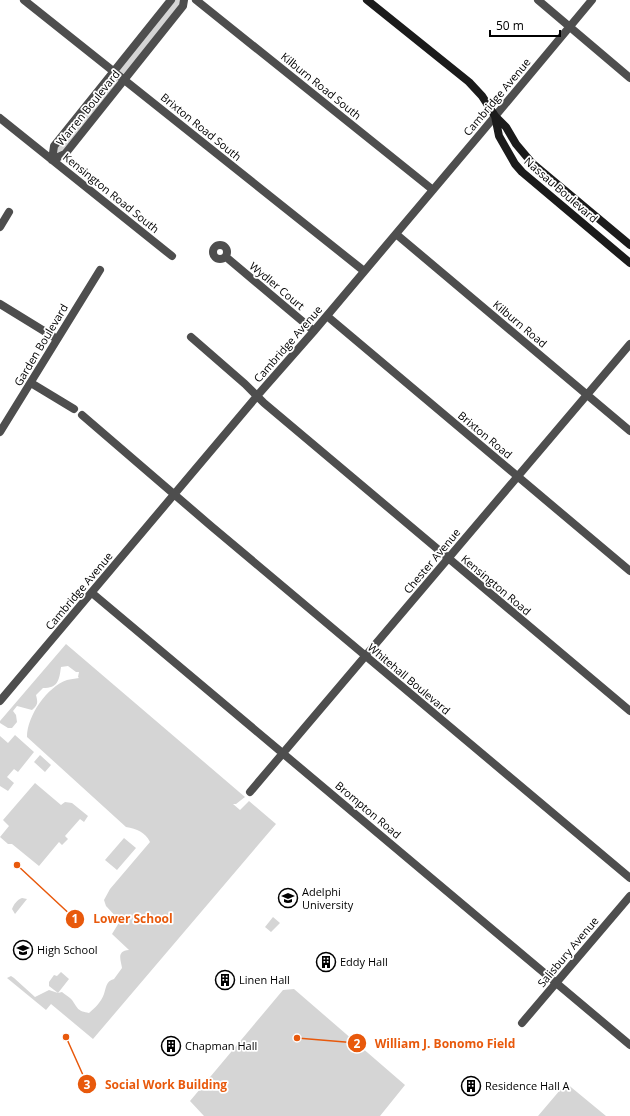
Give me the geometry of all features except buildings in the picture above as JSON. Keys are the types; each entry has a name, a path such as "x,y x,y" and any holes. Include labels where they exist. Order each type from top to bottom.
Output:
{"main road":[{"path":"368,0 469,82 489,104 495,116"},
{"name":"Nassau Boulevard","path":"495,116 506,127 516,144 532,163 630,245"},
{"name":"Nassau Boulevard","path":"495,116 499,136 519,168 630,263"}],"street":[{"name":"Brixton Road South","path":"24,0 364,272"},
{"name":"Warren Boulevard","path":"52,160 54,146 171,0"},
{"name":"Warren Boulevard","path":"52,160 65,154 183,6 184,0"},
{"name":"Kilburn Road South","path":"196,0 433,190"},
{"path":"538,0 630,78"},
{"name":"Cambridge Avenue","path":"0,701 257,396 327,316 592,0"},
{"name":"Kensington Road South","path":"0,118 172,256"},
{"path":"0,227 9,212"},
{"name":"Kilburn Road","path":"396,234 630,431"},
{"name":"Wydler Court","path":"226,257 314,331"},
{"name":"Garden Boulevard","path":"0,431 100,270"},
{"path":"0,304 57,339"},
{"name":"Brixton Road","path":"327,316 630,571"},
{"name":"Kensington Road","path":"191,337 246,384 257,396 448,559 630,711"},
{"name":"Chester Avenue","path":"250,792 630,344"},
{"path":"31,383 74,409"},
{"name":"Whitehall Boulevard","path":"82,415 365,656 630,878"},
{"name":"Brompton Road","path":"92,592 630,1046"},
{"name":"Salisbury Avenue","path":"522,1023 630,896"}],"shaded area":[{"path":"171,0 184,0 65,154 52,160 54,146"},
{"path":"66,644 245,797 236,804 233,804 240,810 249,801 276,824 93,1039 51,1004 46,1010 7,978 11,976 14,978 35,997 49,990 58,993 62,992 71,999 79,1009 89,1013 101,1000 108,983 114,979 122,968 120,956 122,952 129,950 112,934 120,921 106,906 104,900 110,889 150,842 146,836 140,832 126,827 27,737 30,720 40,703 52,689 67,680 79,678 79,672 76,672 68,666 61,667 57,683 52,687 43,688 36,695 37,704 32,710 17,706 13,711 16,715 17,722 12,728 8,728 0,723 0,721"},
{"path":"15,735 34,752 18,772 14,769 7,777 14,783 8,791 0,786 0,736 8,743"},
{"path":"40,755 51,765 45,772 34,762"},
{"path":"35,783 61,805 65,802 72,803 88,816 84,822 80,819 65,836 68,839 62,845 59,842 39,866 12,844 8,844 0,837 9,826 3,820"},
{"path":"124,838 136,848 117,870 105,860"},
{"path":"22,898 27,899 15,914 12,909 17,901"},
{"path":"273,917 280,923 271,932 265,927"},
{"path":"61,972 69,979 58,993 49,986 49,982 54,975 57,976"},
{"path":"294,989 405,1085 380,1116 204,1116 190,1101 283,990"},
{"path":"566,1083 606,1116 538,1116"}],"place":[{"name":"Lower School","path":"17,865"},
{"name":"Adelphi University","path":"288,898"},
{"name":"High School","path":"23,950"},
{"name":"Eddy Hall","path":"326,962"},
{"name":"Linen Hall","path":"225,980"},
{"name":"Social Work Building","path":"66,1037"},
{"name":"William J. Bonomo Field","path":"297,1038"},
{"name":"Chapman Hall","path":"171,1046"},
{"name":"Residence Hall A","path":"471,1086"}]}
